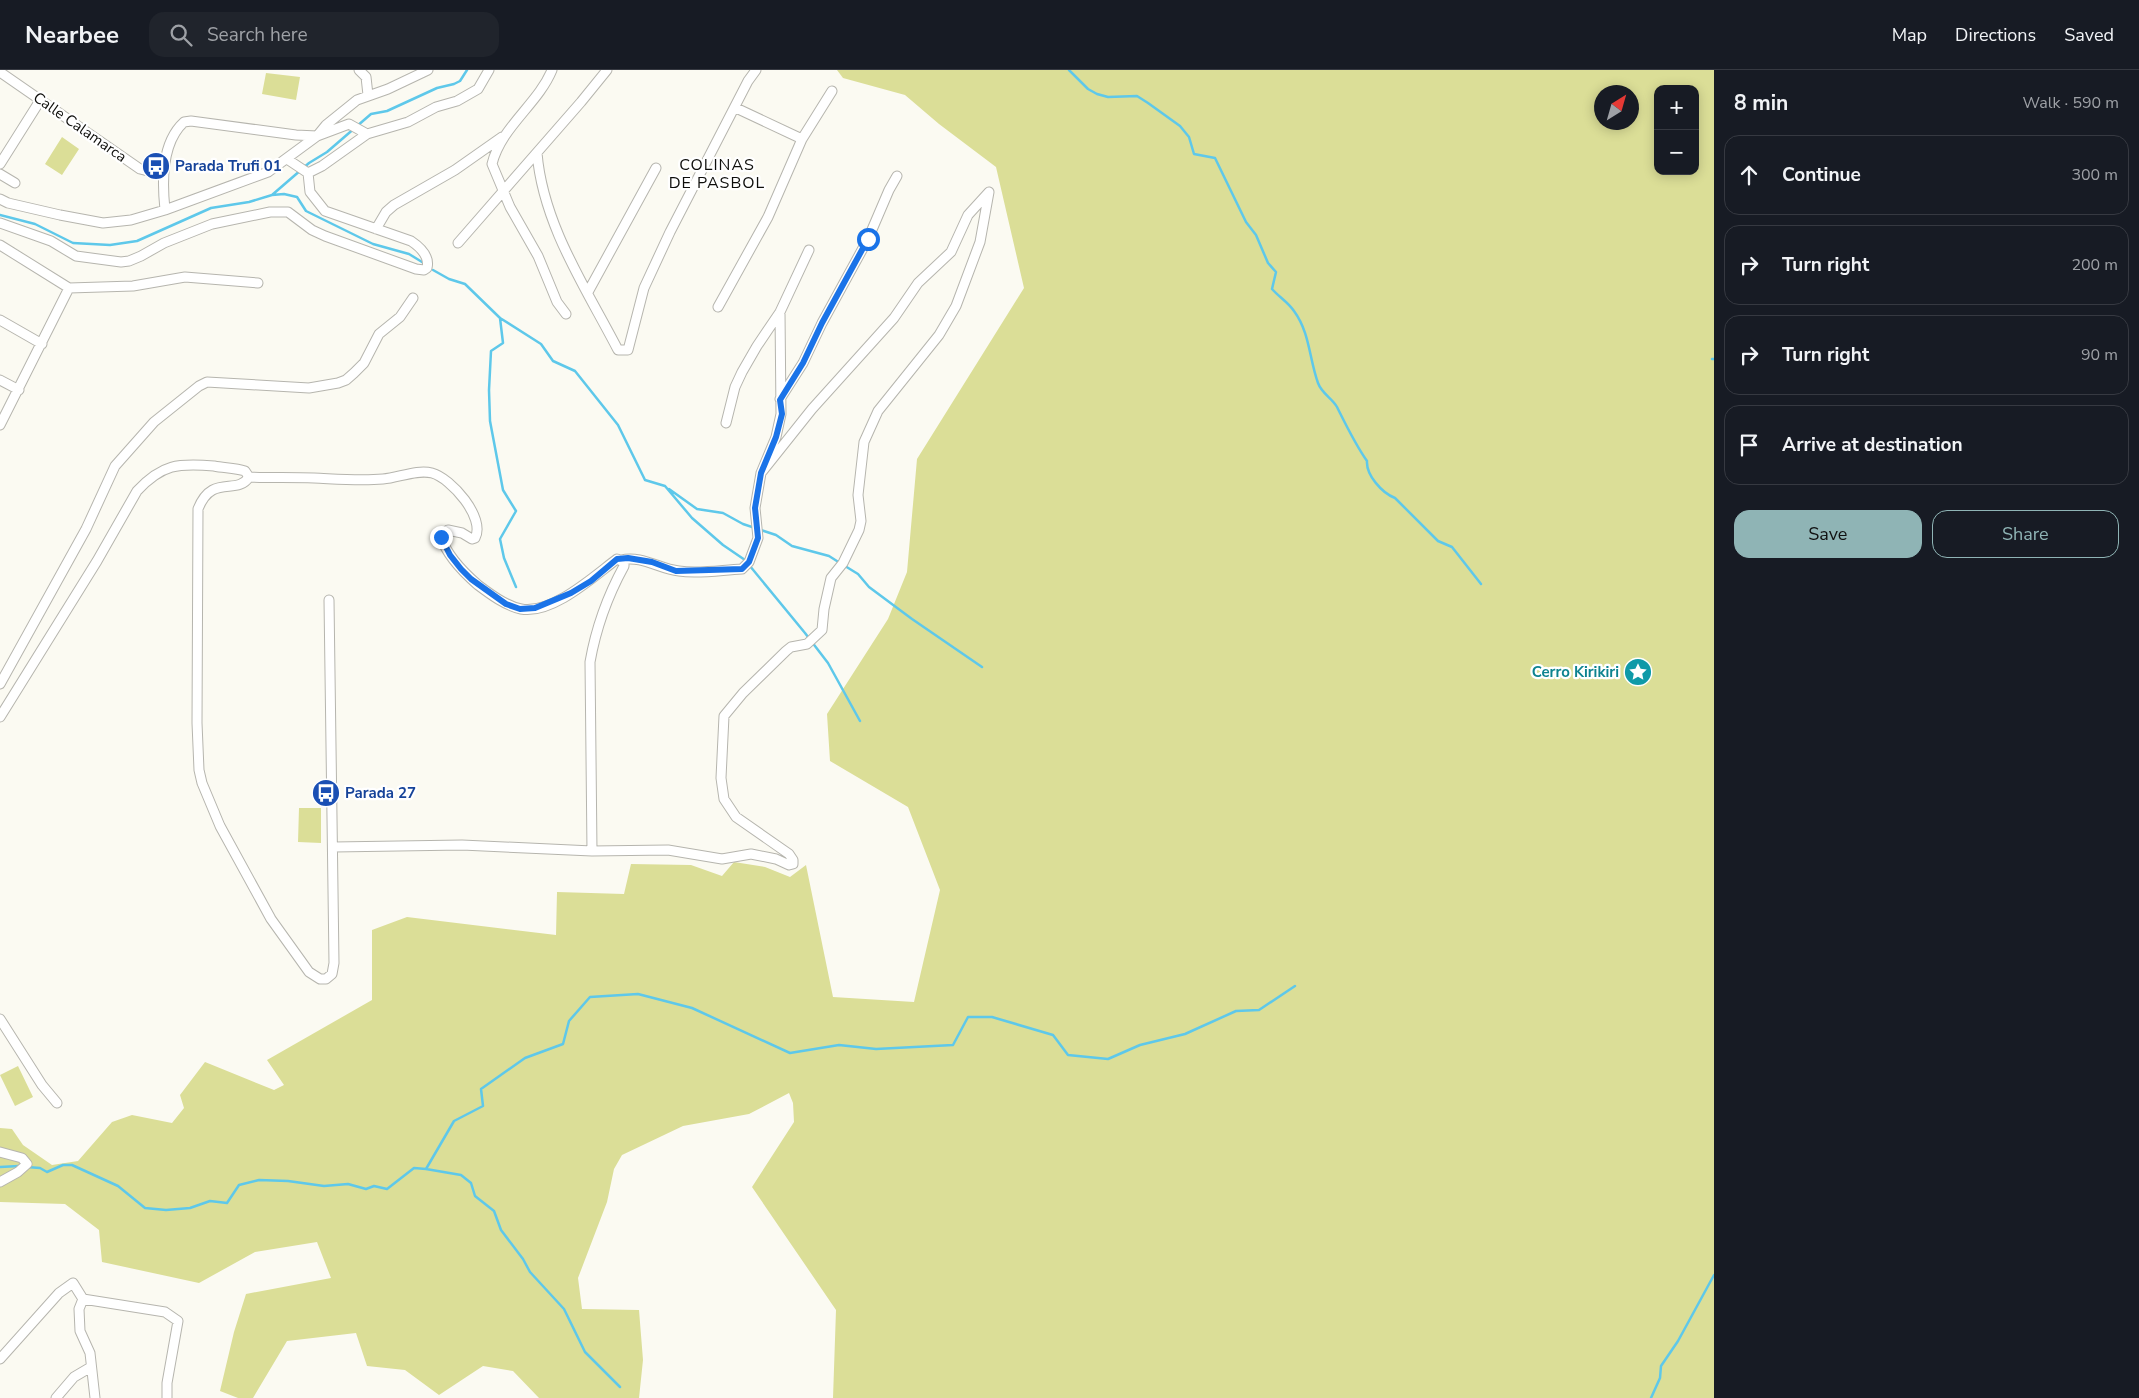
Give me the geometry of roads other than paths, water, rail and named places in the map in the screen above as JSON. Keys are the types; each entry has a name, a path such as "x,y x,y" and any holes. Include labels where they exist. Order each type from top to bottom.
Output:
{"street":[{"path":"359,70 366,77 368,95"},
{"path":"0,199 8,203 103,223 131,220 165,210 268,172 318,136 343,110 368,95 388,89 428,70"},
{"path":"308,173 322,166 367,134 408,122 436,107 478,89 489,70"},
{"path":"552,70 538,96 509,131 499,147 492,164 510,207 538,256 557,302 566,314"},
{"path":"458,243 504,192 606,70"},
{"path":"537,153 546,202 566,252 618,350 628,350 644,288 675,224 756,70"},
{"name":"Calle Calamarca","path":"0,72 140,169 163,172"},
{"path":"718,307 768,216 802,139 832,91"},
{"path":"0,164 41,99"},
{"path":"736,108 802,139"},
{"path":"165,210 163,172 173,136 184,122 191,121 296,135 318,136 349,124 367,134"},
{"path":"376,229 386,212 394,205 482,153 509,131"},
{"path":"0,223 52,241 76,256 121,262 141,256 164,243 212,224 282,211 294,215 312,230 326,236 416,269 424,270 427,268 428,261 420,248 411,241 325,211 310,192 308,173 287,158"},
{"path":"588,292 656,168"},
{"path":"0,174 15,183"},
{"path":"780,400 803,363 822,323 868,239 897,176"},
{"path":"334,847 462,845 592,851 668,850 722,859 751,854 776,859 789,865 793,864 794,860 789,854 736,817 724,799 721,778 724,716 743,693 786,651 791,647 807,644 822,630 824,609 831,578 843,563 859,530 861,521 858,495 864,442 878,411 939,335 956,306 980,242 989,192 968,214 951,252 918,283 894,318 812,409 761,473"},
{"path":"0,245 69,288 133,286 186,277 258,283"},
{"path":"726,423 735,387 742,372 780,312 809,250"},
{"path":"0,425 69,288"},
{"path":"0,684 86,529 115,466 154,422 199,386 207,382 309,388 346,380 364,363 380,334 400,316 413,298"},
{"path":"329,600 334,847 334,969 329,978 320,979 309,972 271,919 209,804 199,770 197,723 198,509 201,501 215,488 243,483 249,477 340,481 383,479 426,472 439,476 464,498 472,511 478,528 478,533 472,539 455,530 448,530 441,537 444,545 461,569 471,579 506,604 520,609 535,608 555,601 591,581 617,559 628,558 652,562 676,571 688,572 742,569 749,562 758,538 755,508 761,473 776,437 782,414 780,400 780,312"},
{"path":"0,320 42,344"},
{"path":"0,380 19,390"},
{"path":"0,717 97,561 137,491 146,482 162,470 183,464 241,469 249,477"},
{"path":"592,851 590,662 595,636 612,588 624,566 621,560"},
{"path":"1,1024 42,1085 57,1103"},
{"path":"0,1152 22,1158 27,1164 18,1172 0,1182"},
{"path":"0,1358 58,1293 73,1283 83,1298 165,1312 178,1321 167,1383 167,1398"},
{"path":"83,1298 79,1309 80,1331 90,1353 95,1398"},
{"path":"56,1398 74,1377 91,1367"}],"waterway":[{"path":"0,215 35,224 73,243 110,245 137,241 211,208 249,202 272,195 309,163 327,152 371,114 387,111 437,88 454,84 460,81 467,70"},
{"path":"1069,70 1088,89 1097,94 1108,97 1137,96 1180,126 1189,137 1194,154 1215,158 1246,222 1256,235 1268,263 1276,272 1272,289 1292,308 1299,319 1309,346 1320,387 1337,407 1367,461 1372,478 1380,488 1395,498 1438,541 1452,547 1481,584"},
{"path":"272,195 284,194 297,197 306,211 373,244 409,254 422,262"},
{"path":"433,270 449,279 465,284 500,318 541,344 553,361 575,371 618,425 645,480 665,486 692,518 723,545 745,560 828,663 860,721"},
{"path":"500,318 503,343 491,351 490,421 503,490 516,511 500,539 504,558 516,587"},
{"path":"669,489 697,509 723,513 743,524 776,535 792,546 829,556 840,563"},
{"path":"845,566 858,574 869,587 912,619 982,667"},
{"path":"27,1167 40,1168 47,1172 63,1165 72,1165 118,1186 145,1208 166,1210 190,1208 210,1201 227,1203 239,1185 259,1180 288,1181 324,1186 348,1184 366,1189 374,1186 387,1189 414,1168 426,1169 454,1121 483,1106 481,1089 525,1058 563,1044 569,1021 590,997 638,994 692,1008 790,1053 839,1045 876,1049 953,1045 968,1017 992,1017 1053,1035 1068,1055 1108,1059 1140,1045 1185,1034 1236,1011 1259,1010 1295,986"},
{"path":"0,1167 19,1166"},
{"path":"426,1169 461,1175 471,1183 475,1196 494,1211 501,1230 523,1259 530,1272 564,1309 585,1352 620,1387"},
{"path":"1651,1398 1660,1378 1661,1366 1678,1341 1714,1275"}],"place":[{"name":"Parada Trufi 01","path":"156,166"},
{"name":"Cerro Kirikiri","path":"1638,672"},
{"name":"Parada 27","path":"326,793"}],"district":[{"name":"COLINAS DE PASBOL","path":"717,174"}]}
